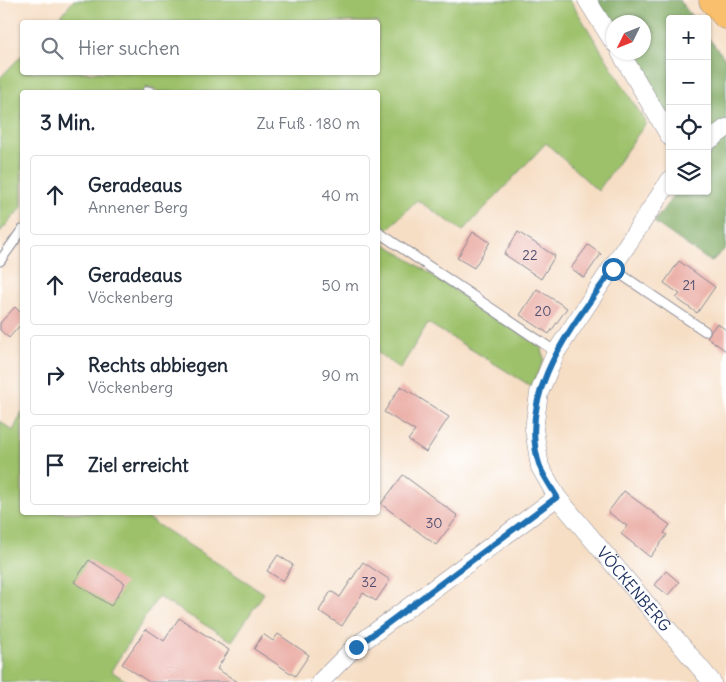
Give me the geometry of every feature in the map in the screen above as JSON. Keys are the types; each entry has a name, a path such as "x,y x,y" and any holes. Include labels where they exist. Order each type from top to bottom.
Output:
{"highway":[{"path":"713,0 726,15"}],"street":[{"path":"587,0 606,30"},
{"path":"625,60 666,130"},
{"name":"VÖCKENBERG","path":"666,186 613,269 556,352 539,393 534,429 540,467 557,497 712,682"},
{"path":"320,682 356,647 557,497"}],"lane":[{"path":"0,261 20,233"},
{"path":"380,233 556,352"},
{"path":"613,269 705,330"}],"green space":[{"path":"74,0 570,0 646,123 598,191 546,143 463,231 417,200 386,231 380,227 380,90 154,90 146,87 148,90 20,90 20,209 0,232 0,78 20,57 20,75 380,75 380,20 57,20"},
{"path":"592,0 679,0 691,15 666,15 666,115 631,60 651,60 651,15 606,15 606,23"},
{"path":"711,41 726,60 726,248 711,262 654,222 674,195 711,195"},
{"path":"380,240 542,348 544,360 531,386 428,323 400,369 380,354"},
{"path":"20,416 20,515 142,515 264,593 232,641 158,597 111,671 128,682 0,682 0,421 13,431"}],"building":[{"path":"473,232 490,242 474,268 457,258"},
{"path":"518,232 555,256 541,279 504,254"},
{"path":"588,245 601,254 584,278 571,268"},
{"path":"679,261 715,287 697,313 676,298 680,294 664,283"},
{"path":"537,289 567,308 549,334 520,315"},
{"path":"15,307 20,312 20,325 9,338 0,330 0,323"},
{"path":"717,323 726,330 726,351 707,337"},
{"path":"401,386 449,417 426,452 408,440 415,431 384,412"},
{"path":"403,475 458,516 436,545 381,504"},
{"path":"624,491 670,525 664,533 667,535 650,557 621,534 627,526 608,512"},
{"path":"278,555 293,565 283,581 267,571"},
{"path":"89,560 125,583 111,606 74,582"},
{"path":"363,562 390,580 376,601 363,593 342,626 319,611 331,591 340,597"},
{"path":"666,571 679,582 668,595 655,585"},
{"path":"179,618 229,650 217,669 238,682 149,682 122,664 146,629 164,641"},
{"path":"263,634 273,641 278,634 309,655 295,676 254,649"}],"route":[{"path":"356,647 557,497 540,467 534,429 539,393 556,352 613,269"}]}
